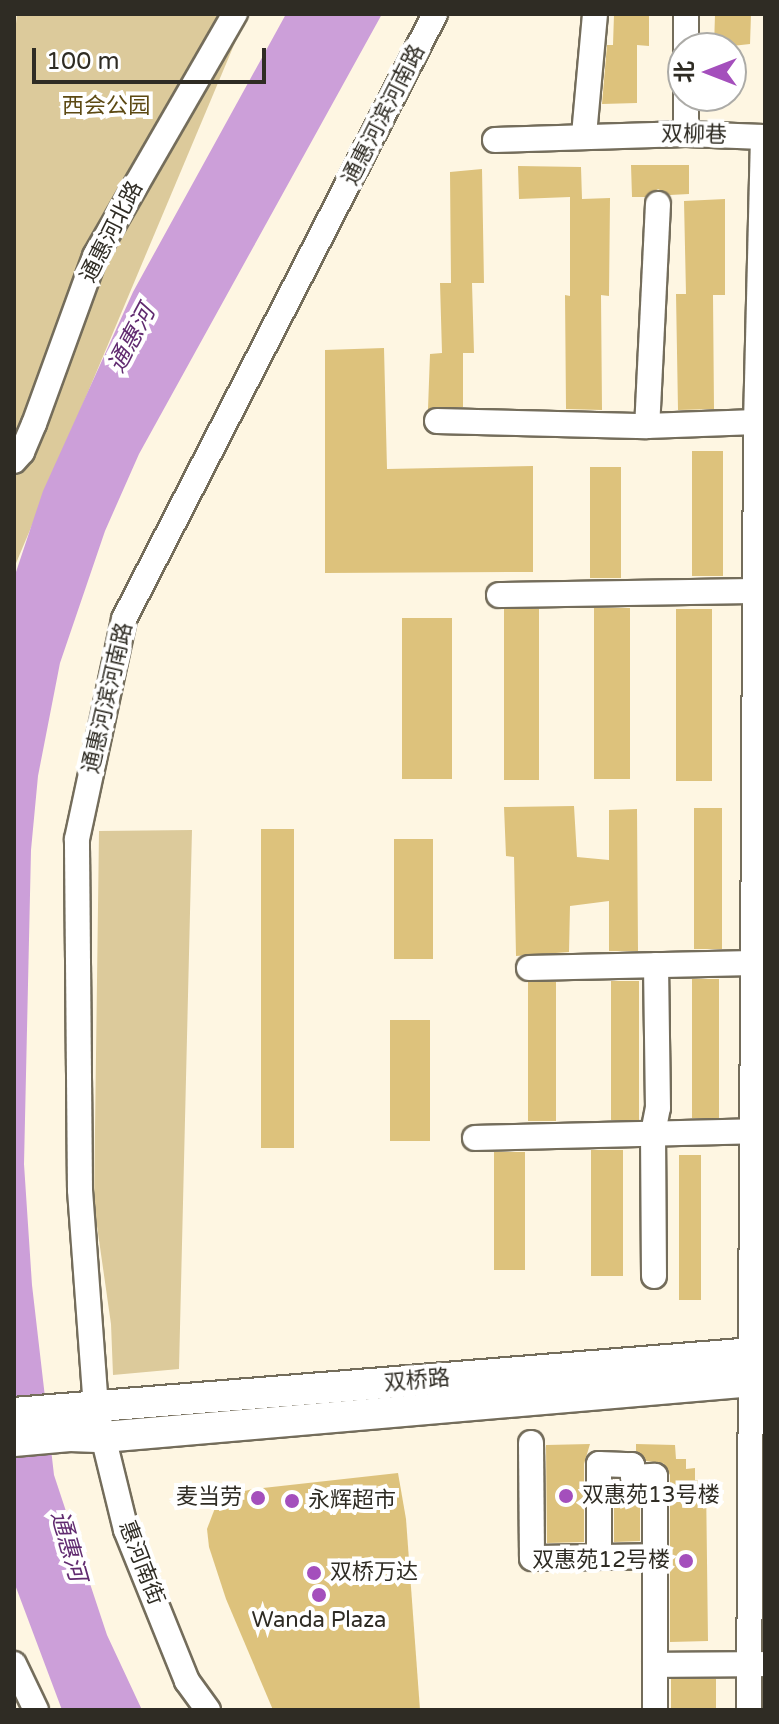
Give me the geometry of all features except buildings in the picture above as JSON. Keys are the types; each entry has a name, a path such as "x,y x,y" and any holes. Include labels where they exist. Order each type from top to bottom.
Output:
{"main road":[{"name":"双桥路","path":"78,1417 758,1367"},
{"name":"双桥路","path":"78,1417 103,1437 758,1367"},
{"path":"14,1413 78,1417"},
{"path":"14,1441 78,1417"}],"street":[{"name":"通惠河北路","path":"14,461 22,452 34,424 95,256 235,14"},
{"name":"通惠河滨河南路","path":"78,1417 77,839 124,619 435,14"},
{"path":"584,135 595,14"},
{"path":"686,112 686,134"},
{"name":"双柳巷","path":"495,140 584,135 764,137 756,422 756,591 760,688 752,963 758,1022 752,1131 758,1367 757,1664 749,1710"},
{"path":"647,426 658,204"},
{"path":"437,421 647,426 756,422"},
{"path":"499,595 756,591"},
{"path":"529,968 752,963"},
{"path":"654,1276 653,1133 658,1108 656,965"},
{"path":"475,1138 752,1131"},
{"name":"惠河南街","path":"103,1437 126,1530 187,1681 208,1710"},
{"path":"531,1443 532,1558 655,1556"},
{"path":"599,1557 599,1464 632,1465 633,1477 655,1476 655,1710"},
{"path":"14,1664 36,1710"},
{"path":"655,1665 757,1664"}],"green space":[{"name":"西会公园","path":"17,14 247,14 14,568 14,43"},
{"path":"192,830 179,1369 113,1375 111,1324 94,1205 99,831"}],"water":[{"name":"通惠河","path":"286,14 382,14 139,454 105,531 60,663 38,776 31,850 24,1164 32,1285 54,1475 107,1635 142,1710 62,1710 14,1582 14,578 43,491 133,292"}],"place":[{"name":"双惠苑13号楼","path":"566,1496"},
{"name":"麦当劳","path":"258,1498"},
{"name":"永辉超市","path":"292,1501"},
{"name":"双惠苑12号楼","path":"686,1561"},
{"name":"双桥万达","path":"314,1573"},
{"name":"Wanda Plaza","path":"319,1595"}]}
